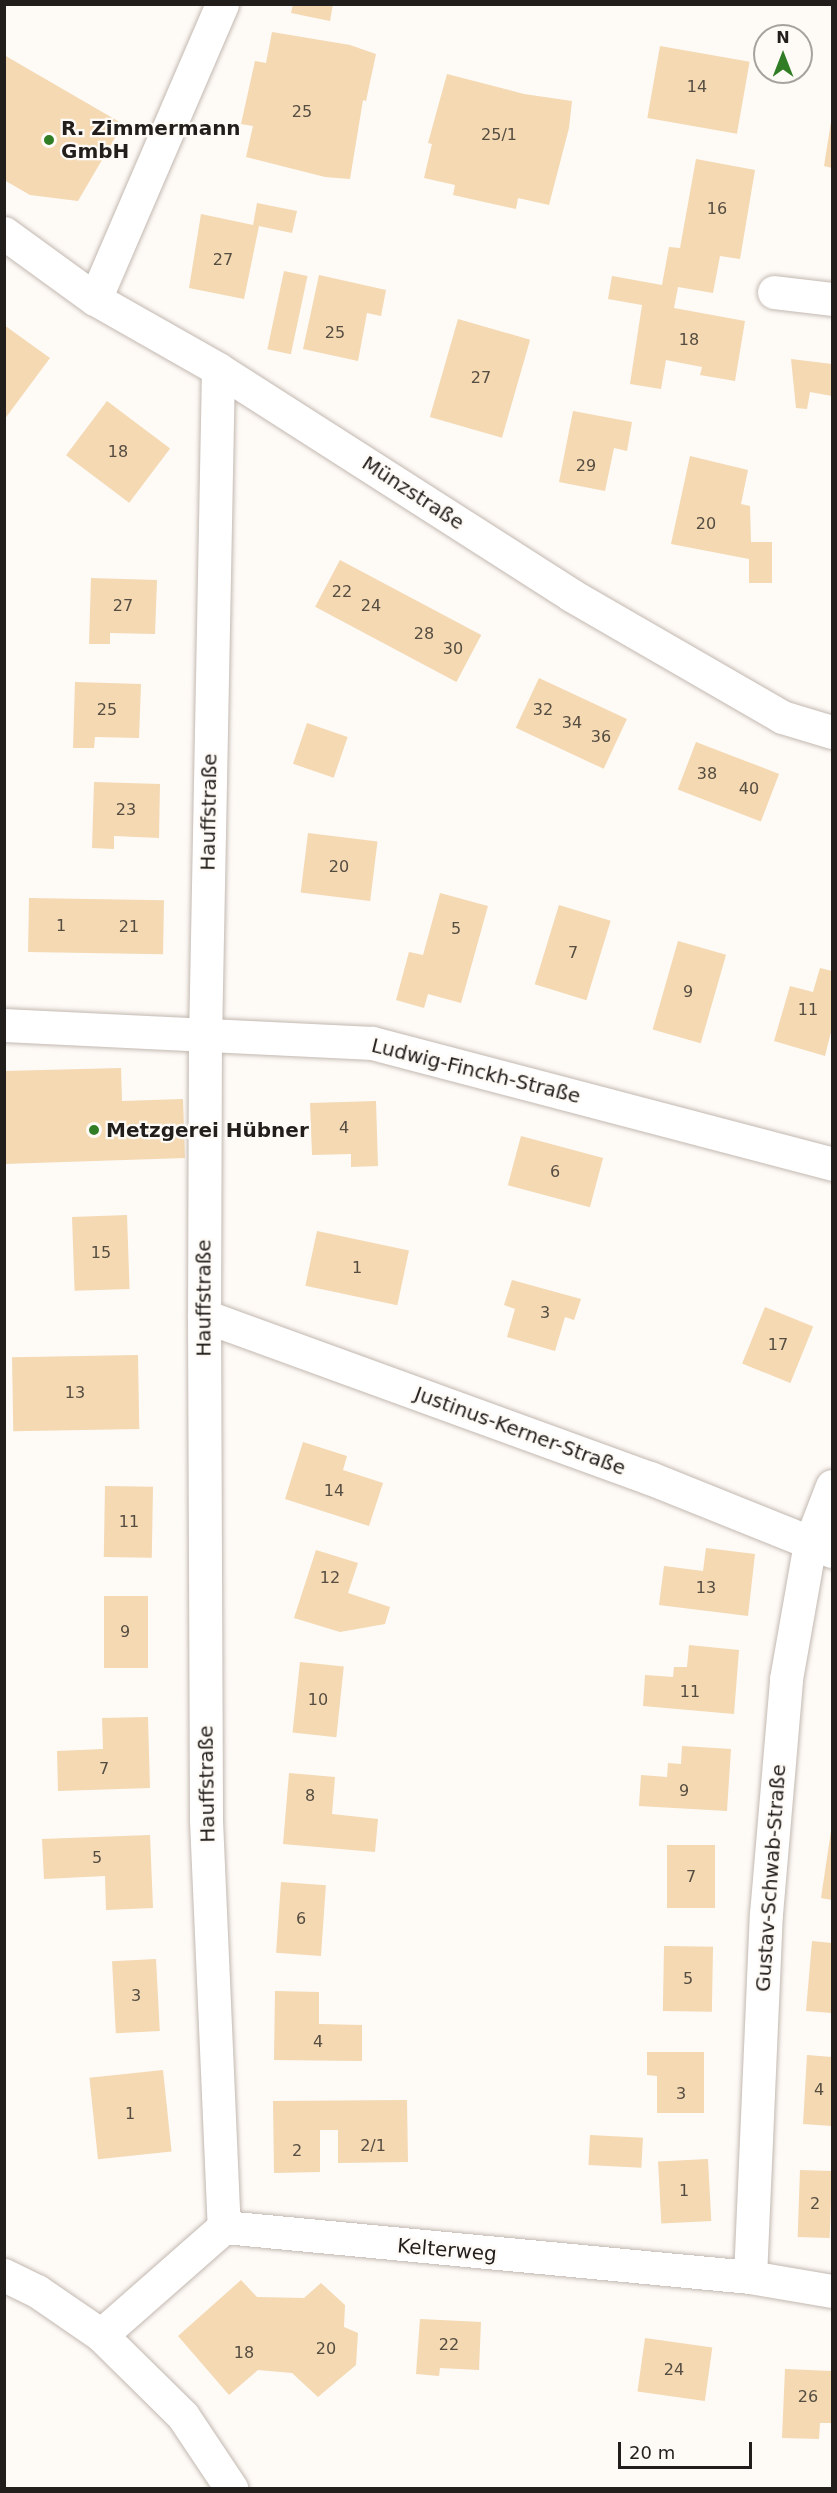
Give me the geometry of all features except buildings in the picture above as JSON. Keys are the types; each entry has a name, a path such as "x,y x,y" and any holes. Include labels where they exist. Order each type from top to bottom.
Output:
{"street":[{"path":"95,299 222,4"},
{"name":"Münzstraße","path":"4,233 95,299 218,369 571,595 782,717 832,732"},
{"path":"774,292 832,299"},
{"name":"Hauffstraße","path":"218,369 205,1037 204,1316 206,1820 225,2227"},
{"name":"Ludwig-Finckh-Straße","path":"4,1025 205,1037 372,1043 832,1164"},
{"name":"Justinus-Kerner-Straße","path":"204,1316 651,1478 821,1547"},
{"name":"Gustav-Schwab-Straße","path":"750,2277 767,1902 786,1679 821,1547 832,1486"},
{"path":"100,2335 225,2227"},
{"name":"Kelterweg","path":"225,2227 750,2277 832,2291"},
{"path":"4,2274 37,2291 100,2335 183,2416 231,2488"}],"place":[{"name":"R. Zimmermann GmbH","path":"49,140"},
{"name":"Metzgerei Hübner","path":"94,1130"}]}
